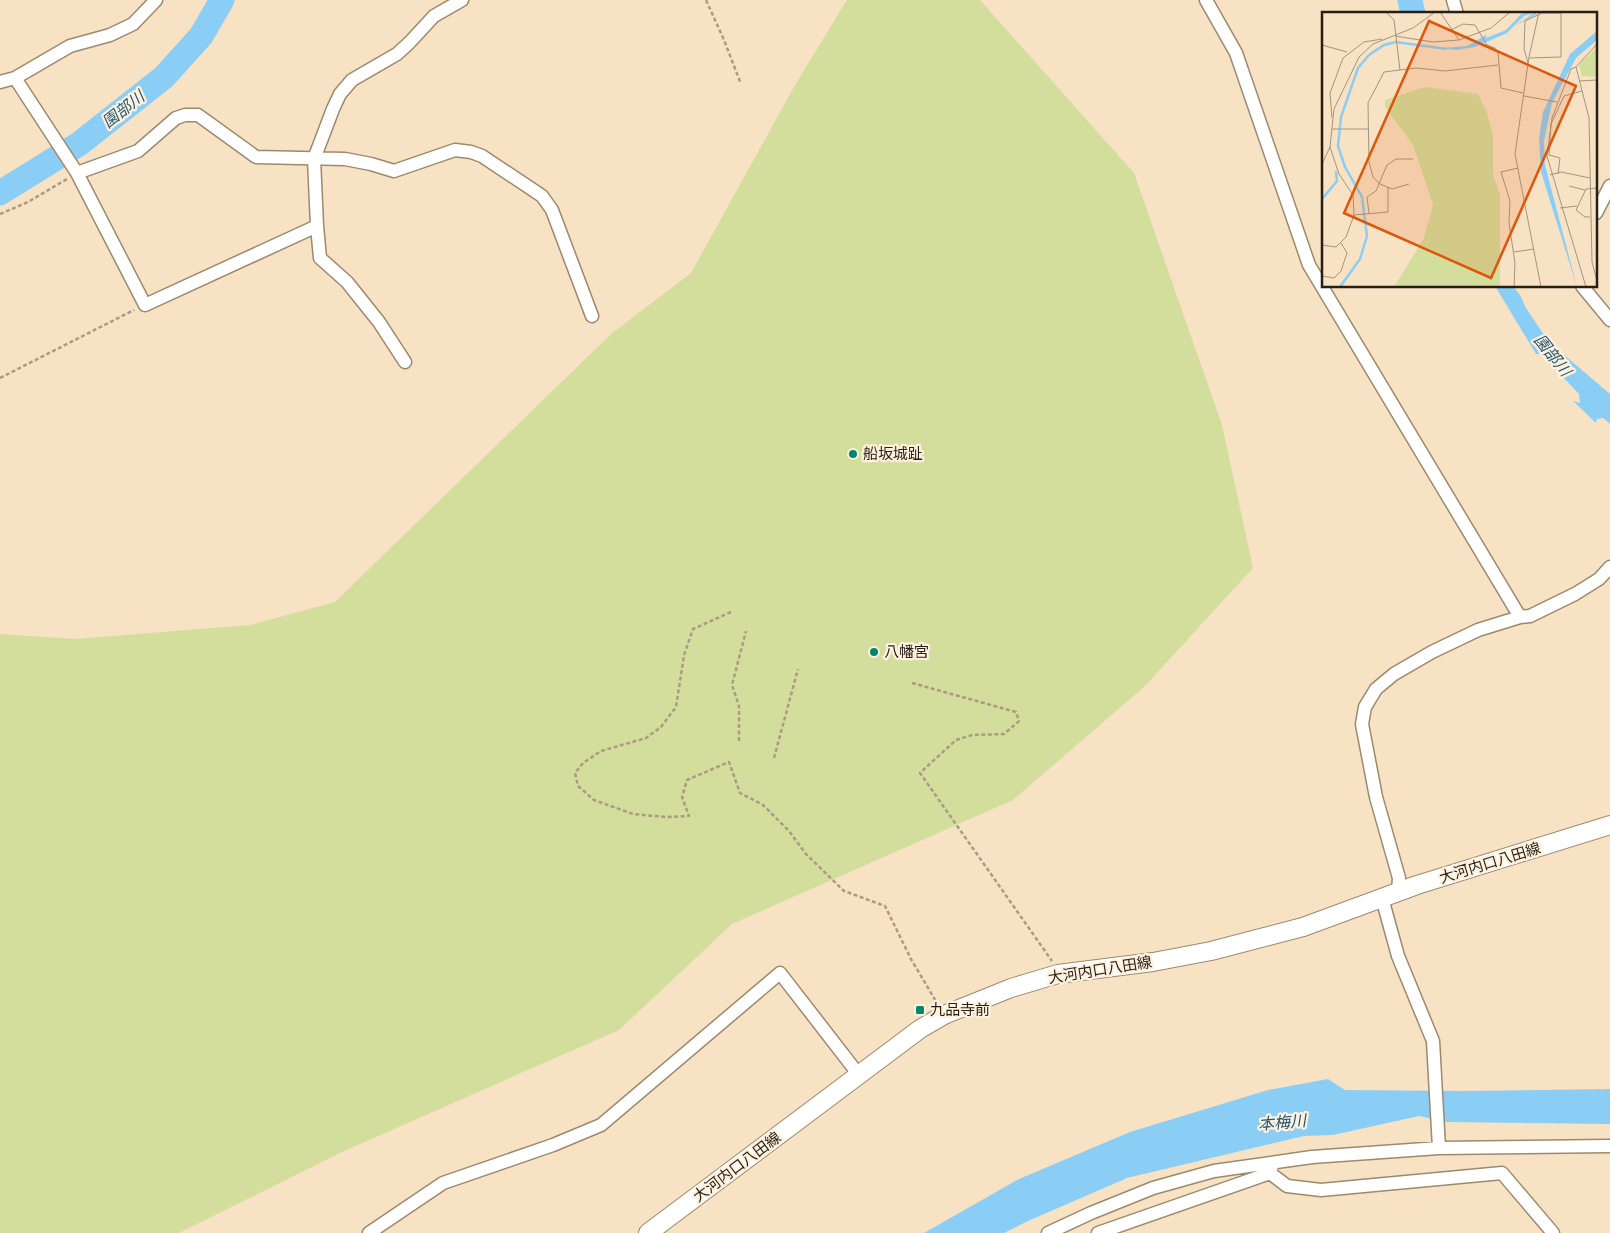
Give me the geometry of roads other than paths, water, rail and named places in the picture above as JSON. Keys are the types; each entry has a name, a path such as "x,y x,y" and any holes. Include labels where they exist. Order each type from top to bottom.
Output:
{"main road":[{"name":"大河内口八田線","path":"648,1233 920,1029 944,1015 1011,988 1058,974 1153,962 1211,951 1303,927 1398,892 1610,825"}],"street":[{"path":"0,82 15,78 70,46 110,35 133,24 156,0"},
{"path":"405,362 379,322 347,282 320,258 314,159 340,94 352,80 396,54 434,16 462,0"},
{"path":"1206,0 1236,53 1309,265 1322,287"},
{"path":"15,78 75,169 145,305 317,226"},
{"path":"75,169 138,150 176,118 186,114 198,115 256,157 345,159 394,171 455,150 471,152 482,156 542,196 552,210 592,316"},
{"path":"1598,209 1610,186"},
{"path":"1323,288 1520,617"},
{"path":"1584,288 1610,320"},
{"path":"1398,892 1399,878 1376,797 1362,724 1365,707 1376,689 1394,674 1432,652 1478,630 1520,617 1530,616 1575,594 1600,579 1610,568"},
{"path":"1382,898 1398,956 1433,1041 1439,1144"},
{"path":"369,1233 443,1183 553,1145 601,1125 780,973 859,1075"},
{"path":"1098,1233 1272,1167 1312,1157 1439,1144 1610,1146"},
{"path":"1048,1233 1153,1188 1214,1171 1272,1167"},
{"path":"1272,1167 1287,1186 1321,1190 1502,1173 1553,1233"}],"water":[{"path":"1496,288 1515,288 1548,341 1610,394 1610,424 1603,418 1597,419 1596,423 1573,401 1580,403 1579,394 1541,354 1536,354"},
{"name":"本梅川","path":"1328,1079 1345,1090 1610,1089 1610,1124 1447,1122 1419,1116 1333,1135 1304,1136 1127,1178 1004,1233 924,1233 1019,1179 1130,1132 1268,1090"}],"waterway":[{"name":"園部川","path":"0,193 79,144 164,77 201,36 222,0"},
{"name":"園部川","path":"1410,0 1413,12"}],"place":[{"name":"船坂城趾","path":"853,454"},
{"name":"八幡宮","path":"874,652"},
{"name":"九品寺前","path":"920,1010"}]}
